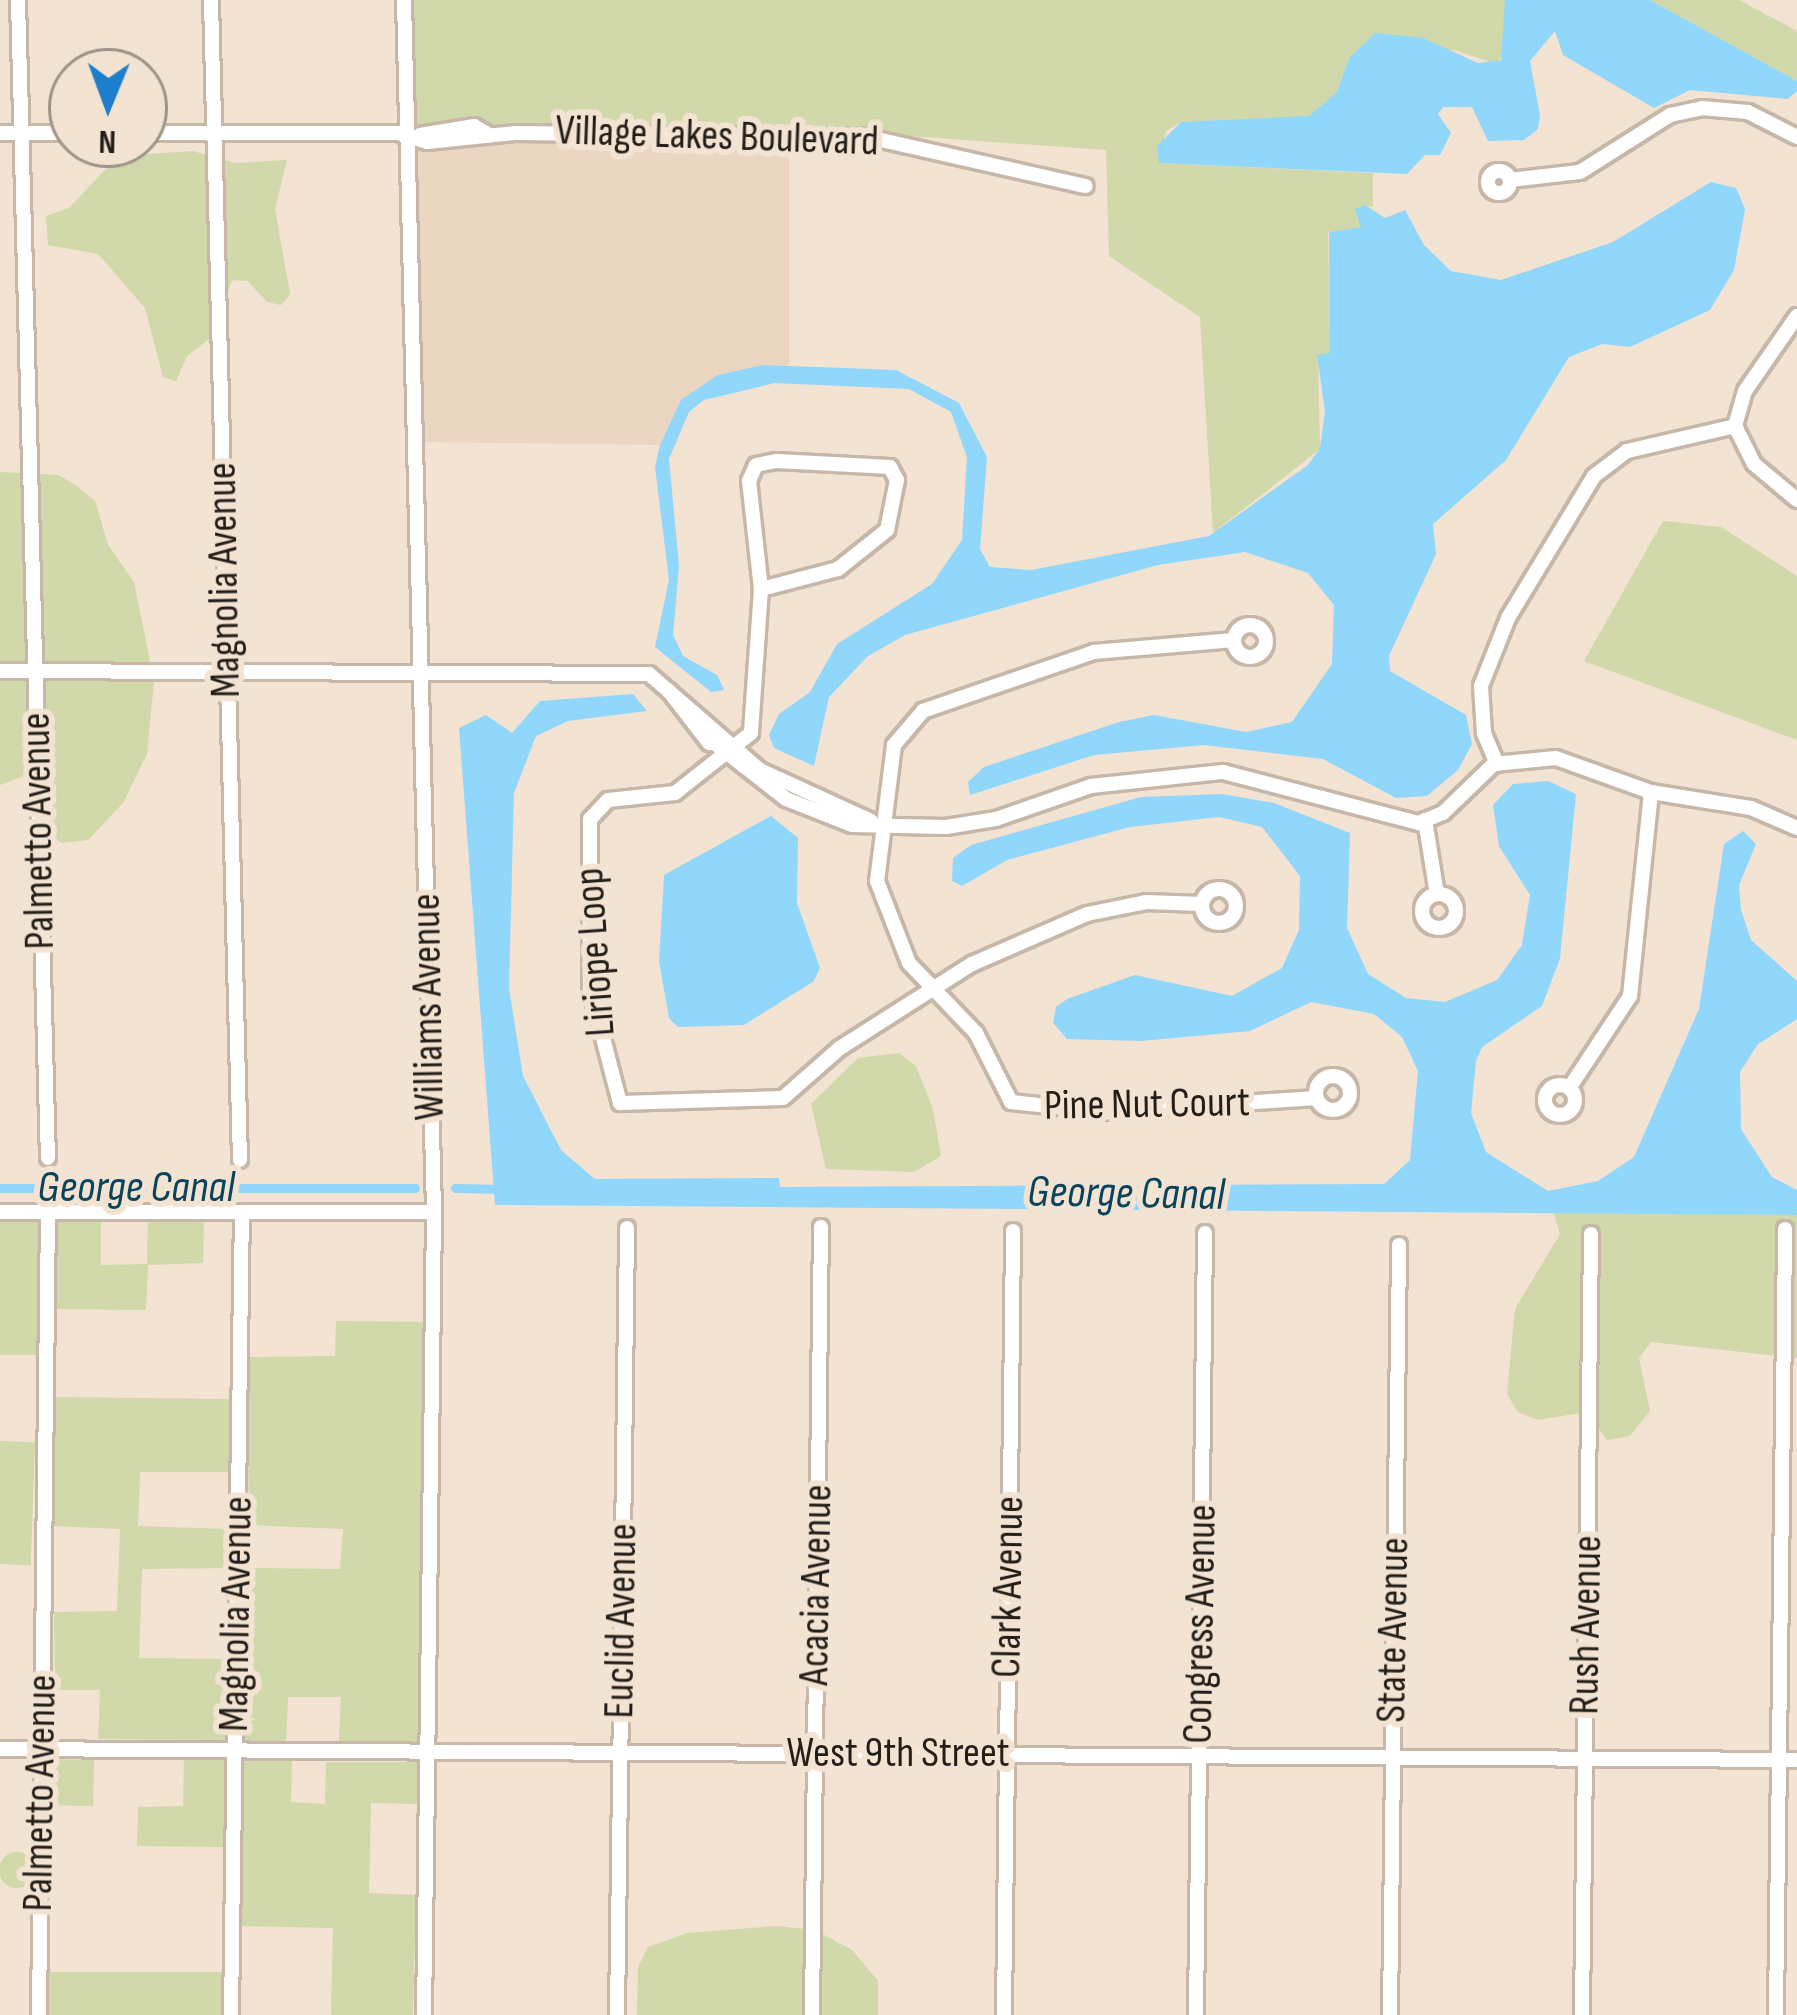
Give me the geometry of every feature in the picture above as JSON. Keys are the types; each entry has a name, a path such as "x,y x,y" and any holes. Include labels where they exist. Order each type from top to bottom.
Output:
{"street":[{"name":"Palmetto Avenue","path":"18,0 48,1158"},
{"name":"Magnolia Avenue","path":"211,0 240,1160"},
{"name":"Williams Avenue","path":"404,0 414,135 434,1212 424,2015"},
{"path":"1510,180 1580,172 1670,115 1702,108 1748,112 1797,137"},
{"name":"Village Lakes Boulevard","path":"168,133 414,135 474,126 488,134 868,137 1086,186"},
{"path":"0,133 48,133"},
{"path":"1797,316 1745,391 1735,426 1754,464 1797,500"},
{"path":"1497,764 1484,733 1480,686 1508,618 1594,476 1627,451 1735,426"},
{"path":"730,753 755,719 761,590 749,481 756,465 890,467 897,480 887,530 872,547 838,569 761,590"},
{"name":"Pine Nut Court","path":"1234,640 1094,652 923,711 894,745 882,825 883,909 930,987 990,1053 1002,1095 1024,1107 1176,1111 1317,1098"},
{"path":"0,671 630,672 667,686 700,729 730,753 809,798 882,825 980,822 1091,787 1223,772 1425,820"},
{"path":"700,729 730,753"},
{"name":"Liriope Loop","path":"730,753 675,793 608,800 590,819 590,988 620,1103 783,1098 930,987"},
{"path":"1425,820 1497,764 1556,758 1651,792 1751,808 1797,828"},
{"path":"1570,1087 1630,996 1651,792"},
{"path":"1425,820 1437,894"},
{"path":"930,987 1087,914 1146,902 1202,904"},
{"path":"0,1212 434,1212"},
{"name":"Palmetto Avenue","path":"39,2015 48,1212"},
{"name":"Magnolia Avenue","path":"231,2015 242,1212"},
{"name":"Acacia Avenue","path":"812,2015 821,1227"},
{"name":"Euclid Avenue","path":"617,2015 627,1228"},
{"path":"1776,2015 1785,1228"},
{"name":"Clark Avenue","path":"1004,2015 1013,1231"},
{"name":"Congress Avenue","path":"1196,2015 1205,1233"},
{"name":"Rush Avenue","path":"1582,2015 1592,1234"},
{"name":"State Avenue","path":"1390,2015 1399,1245"},
{"name":"West 9th Street","path":"0,1749 1797,1760"}],"shaded area":[{"path":"412,134 789,135 789,365 763,365 681,400 660,445 420,442"}],"green space":[{"path":"409,0 1505,0 1507,55 1493,63 1454,50 1349,58 1337,92 1308,117 1181,122 1166,131 1159,163 1373,173 1373,207 1365,205 1361,228 1328,232 1330,354 1318,355 1320,449 1213,533 1200,317 1109,256 1106,150 895,135 412,134"},
{"path":"1650,0 1739,0 1797,31 1797,81"},
{"path":"193,151 235,163 287,160 275,209 290,294 281,305 267,302 248,281 232,280 212,337 187,356 176,381 163,377 145,308 98,254 48,245 46,216 69,208 107,168 168,168 168,153"},
{"path":"0,472 58,475 77,486 95,501 108,545 134,582 154,681 147,754 123,803 88,840 62,843 39,828 24,776 0,785"},
{"path":"1663,521 1721,527 1797,576 1797,740 1584,661"},
{"path":"899,1053 916,1066 933,1109 941,1156 914,1172 826,1169 811,1104 858,1058"},
{"path":"1553,1212 1797,1215 1797,1358 1651,1342 1639,1358 1650,1411 1630,1436 1607,1440 1587,1412 1538,1420 1518,1412 1507,1394 1515,1309 1560,1234"},
{"path":"101,1219 101,1265 147,1264 148,1219 204,1220 203,1263 148,1265 146,1310 56,1309 56,1222"},
{"path":"0,1220 38,1220 38,1355 0,1355"},
{"path":"336,1321 427,1322 422,1744 339,1742 341,1697 288,1697 286,1743 246,1743 240,1735 246,1568 340,1569 343,1529 249,1525 247,1357 335,1356"},
{"path":"55,1397 232,1399 230,1472 140,1472 138,1526 229,1529 230,1568 142,1569 139,1658 227,1659 226,1740 98,1739 100,1690 55,1690 54,1612 117,1611 120,1529 52,1526"},
{"path":"0,1441 35,1442 31,1565 0,1564"},
{"path":"184,1757 228,1759 226,1847 137,1846 138,1807 183,1806"},
{"path":"51,1759 94,1760 93,1806 50,1805"},
{"path":"244,1759 292,1760 291,1802 325,1804 326,1762 420,1762 419,1804 371,1803 369,1893 416,1895 413,2015 331,2015 333,1928 240,1926"},
{"path":"17,1852 30,1857 35,1870 30,1883 17,1888 4,1883 -1,1870 4,1857"},
{"path":"776,1926 815,1930 852,1950 878,1981 878,2015 637,2015 638,1967 648,1947 687,1933"},
{"path":"45,1972 224,1972 224,2015 45,2015"}],"water":[{"path":"1505,0 1650,0 1797,81 1797,91 1788,99 1690,90 1654,108 1563,55 1555,31 1530,61 1540,115 1538,129 1524,140 1488,141 1472,107 1443,107 1438,114 1451,133 1440,155 1425,155 1407,174 1159,163 1157,146 1181,122 1309,116 1337,92 1349,58 1375,33 1423,38 1478,63 1501,60"},
{"path":"1711,182 1736,188 1745,209 1734,270 1710,310 1630,347 1602,344 1569,357 1506,460 1433,524 1436,554 1389,656 1390,671 1466,715 1472,744 1458,770 1427,796 1396,798 1323,759 1204,745 1094,755 970,795 968,782 984,767 1119,722 1154,715 1246,732 1292,722 1332,664 1334,605 1308,573 1245,552 1158,565 905,635 868,656 829,697 814,766 774,748 769,735 779,714 810,692 837,644 932,584 962,540 967,457 951,412 909,389 775,383 704,400 689,412 669,459 679,566 673,635 683,656 717,675 724,690 711,692 655,647 669,580 655,467 660,445 681,400 718,375 763,365 896,370 959,403 987,457 980,549 990,567 1031,570 1209,536 1308,465 1320,448 1325,411 1317,355 1330,353 1329,232 1361,227 1355,209 1365,205 1385,218 1405,210 1424,245 1451,271 1501,280 1613,242"},
{"path":"633,694 647,711 568,721 536,736 514,793 509,988 523,1076 561,1150 595,1179 779,1178 780,1187 1384,1184 1410,1160 1418,1071 1402,1037 1374,1014 1311,1002 1250,1031 1141,1041 1067,1039 1053,1023 1056,1007 1067,999 1135,975 1232,996 1282,968 1299,930 1300,876 1262,827 1219,817 1130,827 1007,860 962,886 952,881 953,858 971,845 1141,797 1222,794 1274,803 1350,833 1347,928 1368,974 1406,998 1445,1002 1497,980 1522,945 1530,895 1499,846 1493,805 1513,784 1548,781 1576,794 1560,958 1542,1006 1482,1047 1476,1061 1471,1113 1486,1152 1548,1191 1598,1181 1634,1157 1699,1009 1724,844 1743,831 1756,844 1739,885 1741,910 1751,940 1797,981 1797,1019 1758,1044 1740,1072 1741,1129 1772,1177 1797,1190 1797,1215 495,1205 459,728 486,715 512,733 540,701"},
{"path":"771,816 798,838 797,903 820,968 814,981 744,1025 678,1027 669,1018 659,961 664,875"}],"waterway":[{"name":"George Canal","path":"0,1188 415,1188"},
{"name":"George Canal","path":"455,1188 502,1189"}]}
